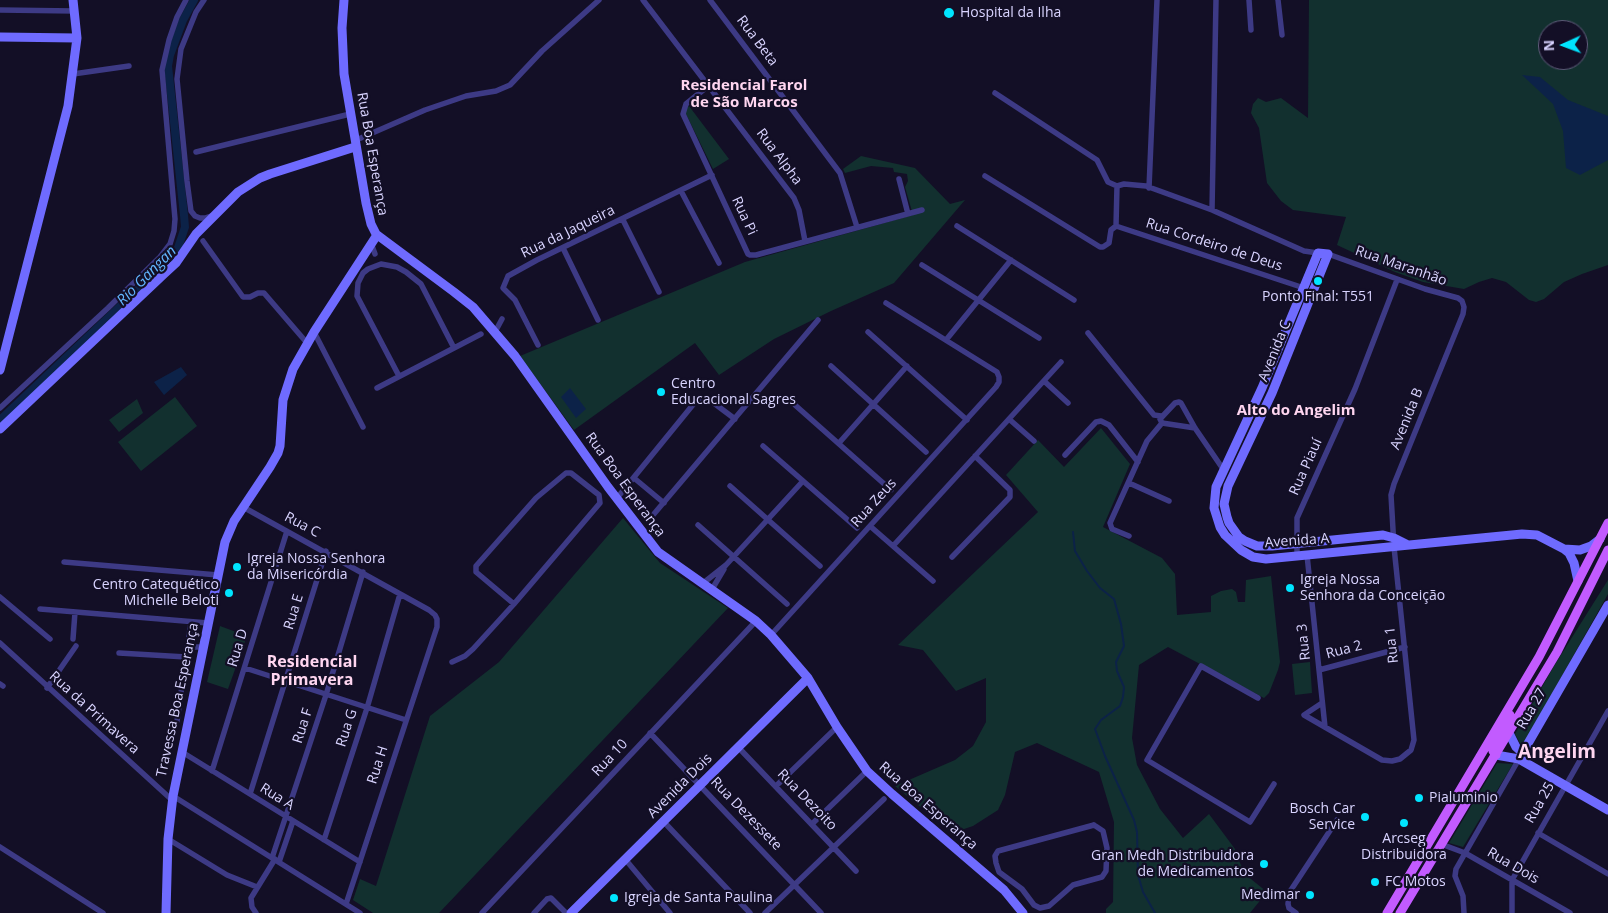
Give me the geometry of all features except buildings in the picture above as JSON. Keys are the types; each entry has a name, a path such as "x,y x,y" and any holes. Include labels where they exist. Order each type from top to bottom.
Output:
{"main road":[{"path":"1387,913 1538,657 1608,523"},
{"path":"1400,913 1557,652 1608,550"},
{"path":"1496,755 1493,751 1494,744 1531,677 1538,657"}],"street":[{"path":"0,367 61,136 74,74 77,38 73,0"},
{"path":"0,408 108,308 160,257 170,244 175,219 162,70 169,40 177,17 186,0"},
{"path":"204,0 196,12 182,49 177,80 191,211 200,218 205,218 215,213"},
{"name":"Rua Boa Esperança","path":"344,0 342,52 350,114 366,203 371,224 377,235 460,296 495,332 515,356 608,487 658,552 756,621 771,635 808,678 837,727 868,771 892,794 1008,888 1023,913"},
{"path":"1,428 176,263 196,234 238,192 260,178 355,144 425,110 466,96 496,91 510,85 542,51 599,0"},
{"name":"Rua Alpha","path":"643,0 794,198 799,210 805,241"},
{"name":"Rua Beta","path":"710,0 840,173 857,227"},
{"path":"1150,188 1156,0"},
{"path":"1212,210 1216,0"},
{"path":"1249,0 1251,30"},
{"path":"1278,0 1282,35"},
{"path":"0,10 74,11"},
{"path":"0,38 77,38"},
{"path":"74,74 129,66"},
{"name":"Rua Pi","path":"708,86 686,104 683,111 750,256 922,210"},
{"path":"995,93 1097,160 1108,182 1117,186 1124,184 1150,188 1212,210 1304,251 1328,254"},
{"path":"196,152 350,114"},
{"name":"Rua da Jaqueira","path":"538,345 515,300 503,288 508,276 712,175"},
{"path":"985,176 1100,247 1109,243 1111,230 1116,226 1117,186"},
{"path":"899,179 908,214"},
{"path":"681,191 719,263"},
{"path":"623,220 659,292"},
{"path":"957,226 1074,300"},
{"name":"Rua Cordeiro de Deus","path":"1116,226 1304,288"},
{"name":"Travessa Boa Esperança","path":"166,913 168,840 173,798 227,536 234,521 278,453 283,400 293,369 314,332 351,278 377,235"},
{"path":"203,241 243,297 250,297 258,293 264,294 307,344"},
{"path":"371,243 375,254"},
{"path":"563,248 598,320"},
{"name":"Avenida C","path":"1214,508 1216,487 1223,469 1262,388 1318,253"},
{"name":"Avenida C","path":"1229,523 1224,504 1228,486 1272,393 1328,254"},
{"name":"Rua Maranhão","path":"1328,254 1397,280 1458,298 1463,304"},
{"path":"886,304 946,340 1011,260"},
{"path":"399,376 358,296 358,283 363,273 368,269 381,264 397,267 421,284 454,348"},
{"path":"922,265 1039,338"},
{"name":"Rua Piauí","path":"1302,555 1297,544 1297,518 1355,389 1397,280"},
{"name":"Avenida B","path":"1394,542 1392,489 1463,314 1463,304"},
{"path":"495,332 502,320"},
{"path":"648,521 818,320"},
{"path":"314,332 363,427"},
{"path":"868,332 967,420"},
{"path":"377,388 480,334"},
{"path":"1088,334 1154,414 1161,416"},
{"name":"Rua Zeus","path":"771,635 996,388 999,377 997,372 946,340"},
{"path":"893,546 1061,362"},
{"path":"831,366 926,452"},
{"path":"839,443 907,366"},
{"path":"1044,381 1068,403"},
{"path":"1262,388 1272,393"},
{"path":"617,498 690,408 701,398 707,398 735,419"},
{"path":"1162,423 1161,416 1175,403 1179,402 1183,405 1195,428 1223,469"},
{"path":"795,405 892,490"},
{"path":"1009,419 1034,441"},
{"path":"1065,455 1096,422 1101,420 1109,425 1138,462"},
{"path":"1162,423 1195,428"},
{"path":"1129,536 1112,529 1110,523 1147,441 1162,423"},
{"path":"763,446 857,528"},
{"path":"952,557 1010,497 1010,490 975,456"},
{"name":"Rua Boa Esperança","path":"452,662 473,649 514,604 600,503 599,495 571,473 566,473 536,498 476,566 476,572 514,604"},
{"path":"634,478 664,503"},
{"path":"702,584 726,565 803,481"},
{"path":"1129,483 1169,500"},
{"path":"730,486 820,566"},
{"path":"599,495 608,487"},
{"name":"Rua C","path":"243,507 326,551 429,610 435,615 438,623 434,634"},
{"name":"Avenida A","path":"1214,508 1220,527 1231,543 1259,558 1302,555 1394,542"},
{"name":"Avenida A","path":"1229,523 1239,536 1252,544 1264,547 1382,535 1394,542 1408,545 1531,534 1541,536 1564,549"},
{"path":"698,525 787,604"},
{"path":"870,526 933,581"},
{"name":"Rua D","path":"212,771 287,531"},
{"path":"1564,549 1580,550 1591,546 1600,538"},
{"name":"Rua 1","path":"1325,727 1386,760 1396,760 1405,757 1411,750 1414,740 1394,542"},
{"path":"1564,549 1574,563 1578,581"},
{"name":"Rua E","path":"250,794 326,551"},
{"name":"Rua 3","path":"1302,555 1319,670 1325,727"},
{"path":"64,562 218,575"},
{"path":"711,591 726,565"},
{"name":"Rua F","path":"275,860 286,817 326,695 363,572"},
{"name":"Rua G","path":"324,840 367,708 400,594"},
{"path":"0,597 50,640"},
{"name":"Rua 27","path":"1464,913 1463,896 1455,876 1456,869 1520,757 1605,617 1608,605"},
{"path":"40,609 208,623"},
{"path":"73,639 75,612"},
{"name":"Rua 10","path":"482,913 756,621"},
{"path":"177,721 191,622"},
{"name":"Rua H","path":"346,904 434,634"},
{"name":"Rua da Primavera","path":"0,643 47,688 173,798 360,913"},
{"path":"47,688 76,646"},
{"path":"187,647 204,648"},
{"name":"Rua 2","path":"1319,670 1405,647"},
{"path":"119,653 186,657"},
{"path":"1258,698 1200,666 1147,760 1250,822 1274,784"},
{"path":"245,668 406,720"},
{"name":"Avenida Dois","path":"570,913 808,678"},
{"path":"1322,703 1304,714 1325,727"},
{"name":"Rua 25","path":"1512,913 1512,880 1608,711"},
{"path":"776,786 837,727"},
{"name":"Rua Dezessete","path":"650,733 821,913"},
{"path":"1509,733 1520,757"},
{"name":"Rua Dezoito","path":"738,748 856,871"},
{"name":"Rua A","path":"182,752 360,862"},
{"path":"1496,755 1520,757 1608,804"},
{"path":"812,824 868,771"},
{"path":"1566,783 1608,810"},
{"path":"764,913 884,799"},
{"path":"1296,913 1289,908 1289,893 1337,820"},
{"path":"256,913 251,901 257,887 275,860 293,821"},
{"path":"663,821 750,913"},
{"path":"1094,825 1103,831 1107,848 1106,871 1102,877 1072,885 1049,906 1040,908 1034,905 1022,889 999,872 995,856 998,852 1094,825"},
{"path":"1538,833 1608,874"},
{"path":"168,840 228,875 257,887"},
{"name":"Rua Dois","path":"1441,844 1465,853 1567,912"},
{"path":"0,847 103,913"},
{"path":"625,859 670,913"},
{"path":"534,913 547,900 553,899 566,913"}],"green space":[{"path":"1309,0 1608,0 1608,265 1564,282 1544,299 1536,302 1529,300 1506,282 1492,278 1464,289 1423,282 1395,272 1337,245 1346,217 1293,210 1281,201 1267,183 1259,128 1251,113 1253,104 1258,98 1266,102 1281,98 1308,118"},
{"path":"689,106 729,159 713,169 685,112 685,109"},
{"path":"861,156 915,168 950,204 965,200 894,283 774,339 719,375 695,343 574,430 520,356 745,262 913,215 905,187 908,181 907,174 894,172 893,168 871,166 845,173 843,169"},
{"path":"175,397 197,426 141,471 118,442"},
{"path":"137,399 143,413 119,432 109,420"},
{"path":"1101,428 1130,464 1103,527 1162,558 1175,574 1177,615 1211,612 1211,596 1221,591 1232,589 1236,592 1238,602 1245,602 1246,580 1271,576 1280,662 1269,693 1264,698 1168,647 1139,665 1132,738 1137,765 1160,809 1183,838 1209,814 1235,849 1246,875 1267,892 1250,913 1106,913 1106,909 1113,902 1114,822 1099,772 1037,743 1015,752 1005,795 998,810 973,826 952,833 895,786 955,760 973,746 986,722 986,678 956,691 923,650 898,645 1038,512 1006,475 1038,440 1064,467"},
{"path":"623,518 660,563 728,608 439,913 373,913 353,900 360,879 376,886 430,716 499,662"},
{"path":"1608,580 1608,594 1522,747 1515,734 1554,666"},
{"path":"220,626 247,636 228,689 207,682"},
{"path":"1310,662 1312,693 1295,695 1292,664"},
{"path":"1497,763 1513,764 1463,847 1449,843"}],"water":[{"path":"1522,75 1540,77 1568,100 1608,116 1608,160 1580,175 1566,168 1563,131 1553,104"},
{"path":"181,367 187,375 164,395 154,382"},
{"path":"570,388 586,409 576,418 561,397"}],"waterway":[{"name":"Rio Gangan","path":"0,420 167,262 178,248 185,227 168,66 170,55 183,20 194,0"},
{"path":"1073,532 1075,551 1100,588 1114,599 1121,624 1124,646 1116,662 1117,671 1124,687 1123,697 1120,706 1101,720 1095,729 1134,820 1137,832 1138,875 1143,892 1155,913"}],"place":[{"name":"Hospital da Ilha","path":"949,13"},
{"name":"Ponto Final: T551","path":"1318,281"},
{"name":"Centro Educacional Sagres","path":"661,392"},
{"name":"Igreja Nossa Senhora da Misericórdia","path":"237,567"},
{"name":"Igreja Nossa Senhora da Conceição","path":"1290,588"},
{"name":"Centro Catequético Michelle Beloti","path":"229,593"},
{"name":"Pialuminio","path":"1419,798"},
{"name":"Bosch Car Service","path":"1365,817"},
{"name":"Arcseg Distribuidora","path":"1404,823"},
{"name":"Gran Medh Distribuidora de Medicamentos","path":"1264,864"},
{"name":"FC Motos","path":"1375,882"},
{"name":"Medimar","path":"1310,895"},
{"name":"Igreja de Santa Paulina","path":"614,898"}],"district":[{"name":"Residencial Farol de São Marcos","path":"744,94"},
{"name":"Alto do Angelim","path":"1296,411"},
{"name":"Residencial Primavera","path":"312,671"},
{"name":"Angelim","path":"1557,753"}]}
